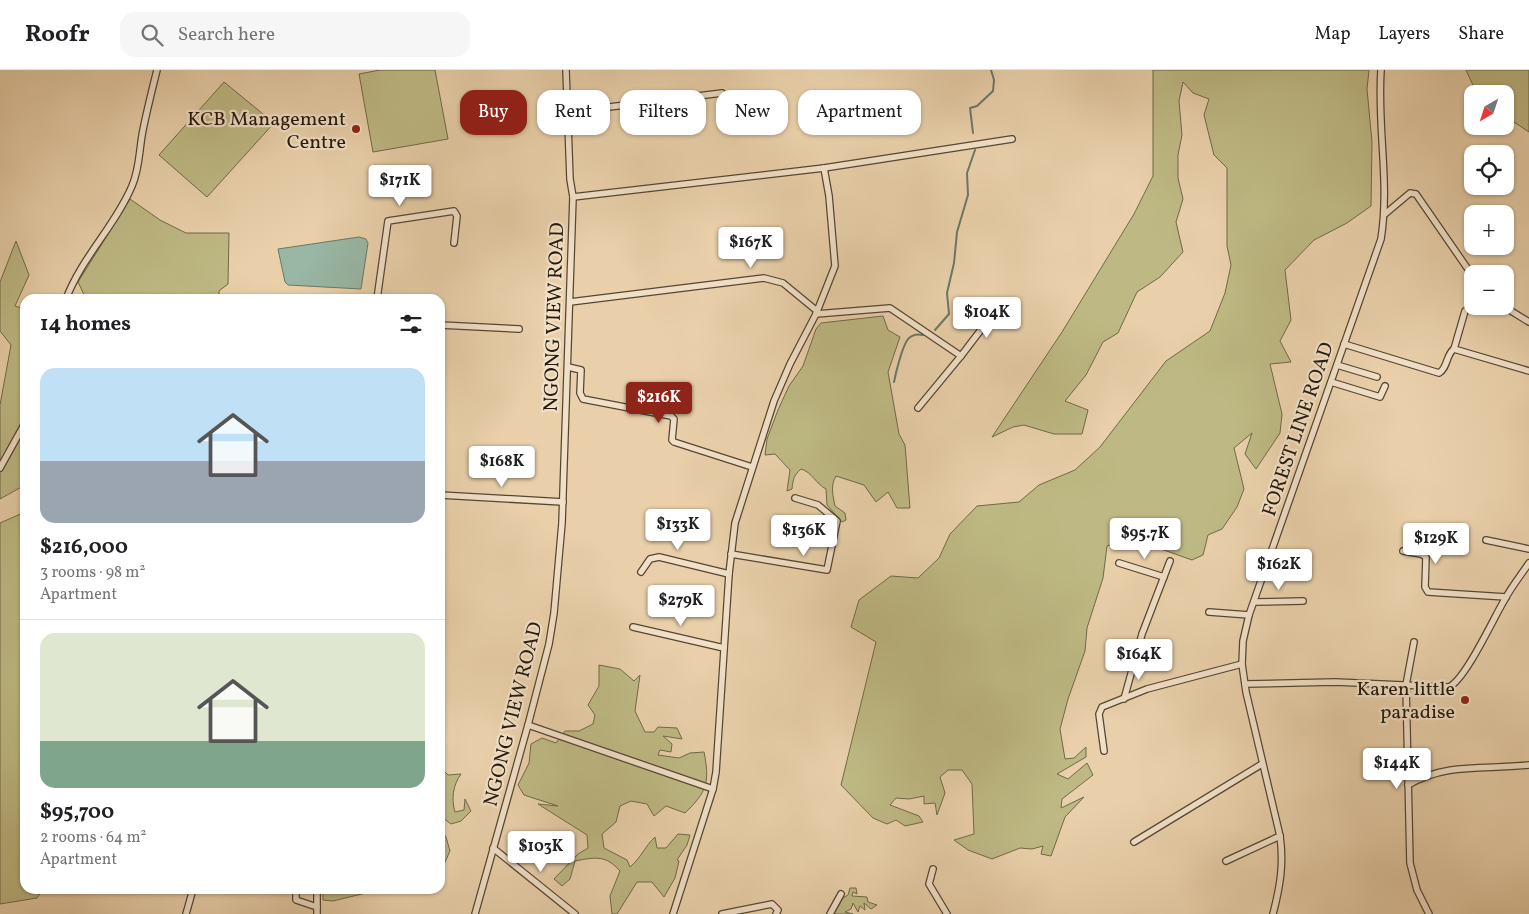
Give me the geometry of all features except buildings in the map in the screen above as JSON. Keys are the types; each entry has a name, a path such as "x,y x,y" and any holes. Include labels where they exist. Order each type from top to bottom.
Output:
{"street":[{"path":"68,294 88,255 117,214 132,187 139,165 143,132 157,70"},
{"name":"NGONG VIEW ROAD","path":"566,70 567,90"},
{"name":"FOREST LINE ROAD","path":"1273,914 1282,877 1280,836 1245,684 1242,664 1243,641 1249,615 1375,261 1385,215 1386,193 1379,94 1381,70"},
{"path":"610,107 716,94"},
{"name":"NGONG VIEW ROAD","path":"475,914 528,725 552,628 560,554 568,367 573,197 570,179 569,135"},
{"path":"573,197 824,168 1012,139"},
{"path":"673,914 713,790 716,772 729,574 735,523 774,401 790,364 817,312 835,266 829,196 824,168"},
{"path":"1385,215 1410,193 1416,194 1465,265"},
{"path":"378,294 388,221 454,211 458,216 454,243"},
{"path":"570,302 764,278 783,283 817,312 890,308 961,356"},
{"path":"918,408 996,310"},
{"path":"1514,313 1529,322"},
{"path":"1344,344 1439,373 1444,370 1450,351 1454,349 1464,314"},
{"path":"445,325 520,329"},
{"path":"1454,349 1529,371"},
{"path":"1337,365 1378,377"},
{"path":"568,367 581,370 580,393 583,399 671,416 674,419 672,440 674,442 752,467"},
{"path":"1331,382 1380,397 1385,386"},
{"path":"0,468 20,432"},
{"path":"445,495 563,502"},
{"path":"731,554 827,570 837,521 818,505 795,498"},
{"path":"1486,540 1529,549"},
{"path":"1403,551 1421,554 1426,558 1425,586 1428,592 1506,597"},
{"path":"641,572 650,559 655,557 729,574"},
{"path":"1124,699 1142,634 1170,561"},
{"path":"1119,563 1164,577"},
{"path":"1245,684 1335,682 1438,688 1455,684 1506,597 1529,563"},
{"path":"1254,602 1303,601"},
{"path":"1209,612 1249,615"},
{"path":"633,627 724,648"},
{"path":"1414,642 1406,685 1412,876 1423,905 1429,914"},
{"path":"1104,751 1100,710 1102,706 1147,689 1242,664"},
{"path":"528,725 713,790"},
{"path":"1134,842 1262,764"},
{"path":"1408,785 1435,772 1478,766 1529,765"},
{"path":"1226,861 1280,836"},
{"path":"493,848 573,913"},
{"path":"933,869 929,884 947,914"},
{"path":"186,914 192,894"},
{"path":"296,894 296,900 317,907"},
{"path":"317,914 318,894"},
{"path":"830,914 841,894"},
{"path":"722,914 772,904 778,910 776,914"}],"shaded area":[{"path":"380,70 435,70 448,139 373,152 359,74"},
{"path":"1153,70 1369,70 1367,89 1372,142 1371,206 1347,223 1314,240 1285,270 1291,320 1280,341 1291,362 1270,364 1282,414 1280,433 1256,469 1245,454 1252,433 1234,448 1244,489 1237,507 1222,529 1208,535 1203,555 1192,560 1130,538 1107,546 1103,578 1087,628 1085,651 1068,699 1060,729 1065,759 1074,758 1086,747 1086,757 1057,774 1068,779 1087,763 1093,775 1062,799 1061,808 1084,797 1065,817 1051,856 1041,854 1043,846 1032,849 1020,848 992,859 968,850 954,840 974,834 972,784 962,770 948,770 940,777 945,793 937,815 935,803 924,804 924,796 909,799 896,798 890,805 919,816 923,822 905,826 896,820 887,824 873,818 841,785 876,642 851,627 859,600 891,576 918,578 939,558 950,534 977,506 1019,502 1039,485 1075,470 1100,447 1166,361 1210,331 1225,293 1231,265 1227,246 1227,168 1214,155 1204,115 1209,99 1193,93 1183,82 1179,101 1182,135 1178,155 1178,178 1183,199 1176,222 1183,252 1160,277 1137,292 1118,333 1103,342 1086,375 1065,401 1088,410 1082,434 1054,434 1024,425 1013,427 992,437 1062,332 1134,214 1153,176"},
{"path":"1466,70 1529,70 1529,132 1514,122 1514,85 1473,85"},
{"path":"224,82 274,123 207,197 159,155"},
{"path":"130,199 160,220 186,233 229,233 228,284 219,291 219,294 84,294 78,282"},
{"path":"359,237 366,239 368,243 361,289 288,285 285,282 278,249"},
{"path":"16,241 29,275 15,306 20,308 20,488 0,499 0,405 11,345 0,331 0,282"},
{"path":"883,316 888,330 900,337 888,372 899,434 905,445 910,508 897,508 888,492 876,502 864,485 836,476 833,483 833,494 835,506 845,513 846,520 842,522 827,505 826,489 805,471 801,469 797,473 793,480 792,489 787,491 790,470 775,454 765,455 767,439 789,386 803,366 816,329 821,323"},
{"path":"20,514 20,894 40,894 37,898 0,904 0,523"},
{"path":"599,665 620,669 634,681 640,675 635,711 645,732 654,732 658,727 677,728 682,739 663,736 672,744 671,752 660,750 658,755 679,758 690,753 704,752 707,771 705,786 702,792 685,813 666,806 654,816 647,804 631,801 620,806 616,822 602,834 604,848 627,860 630,867 655,837 657,848 666,848 678,834 690,835 687,845 677,860 679,861 675,878 664,897 652,882 637,882 617,914 612,914 610,896 620,871 610,862 595,858 575,861 570,879 562,886 554,879 578,854 588,848 587,835 538,804 558,806 524,795 518,785 529,763 531,744 542,738 556,743 565,731 579,731 593,724 595,715 588,705 599,686"},
{"path":"445,772 448,775 461,774 453,792 455,812 464,810 465,799 471,811 461,821 451,824 445,820"},
{"path":"445,836 446,837 450,851 445,862"},
{"path":"850,888 856,888 857,894 853,892 852,896 867,897 868,902 877,905 871,909 864,903 865,910 860,906 858,912 853,903 851,909 845,912 853,914 834,914 843,898 848,895"},
{"path":"323,894 362,894 333,901 323,900"}],"waterway":[{"path":"973,133 970,108 977,106 993,91 994,80 991,70"},
{"path":"935,330 949,314 947,293 954,263 957,232 968,195 967,173 975,150"},
{"path":"894,382 901,353 908,339 915,335 923,335"}],"place":[{"name":"KCB Management Centre","path":"356,129"},
{"name":"Karen little paradise","path":"1465,700"}]}
